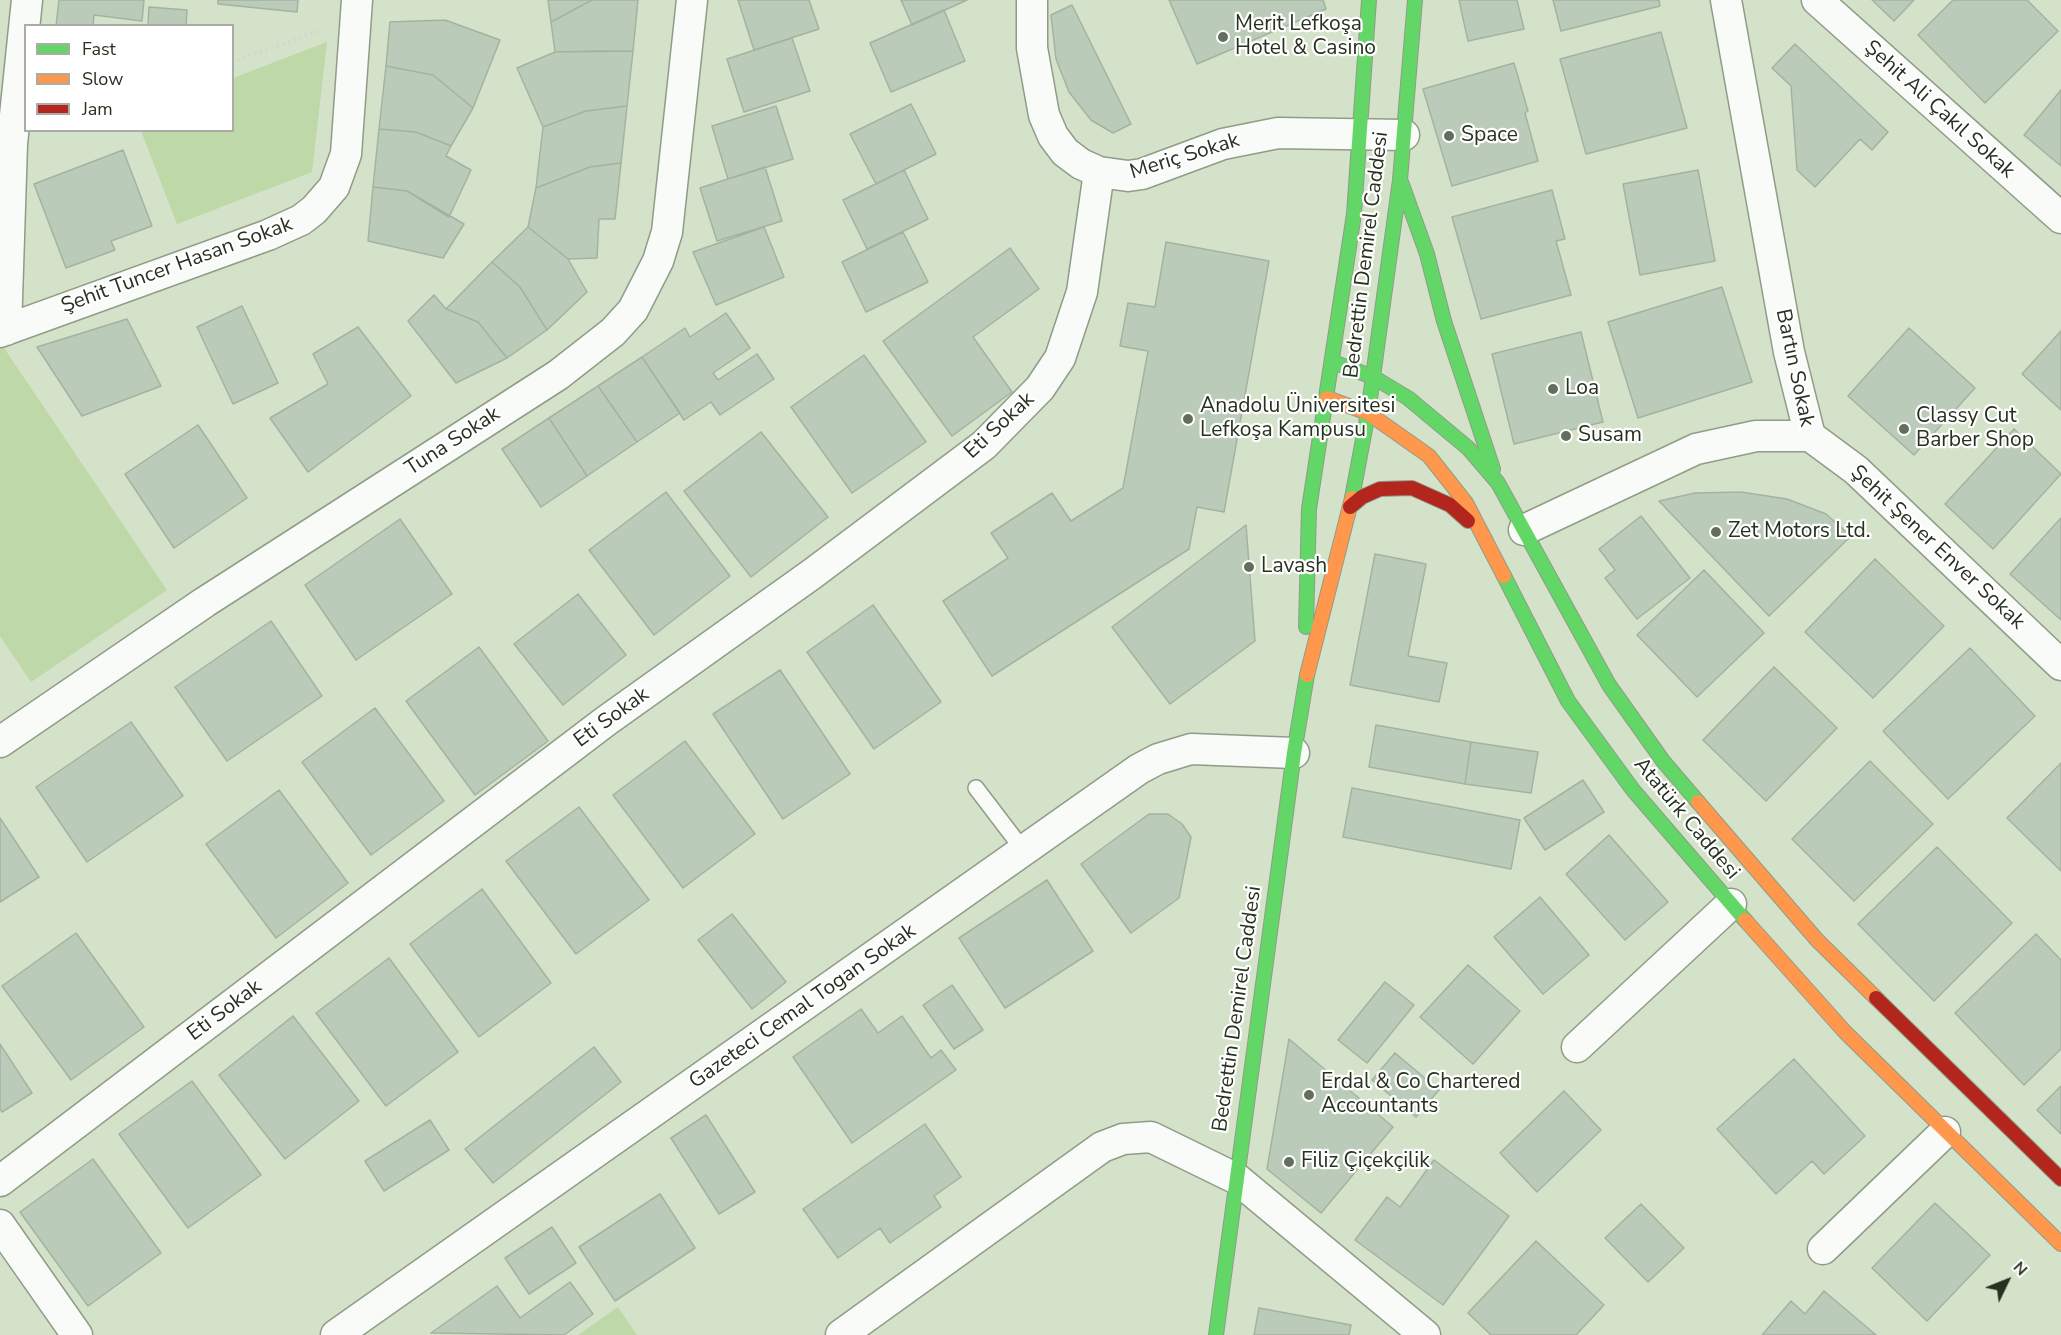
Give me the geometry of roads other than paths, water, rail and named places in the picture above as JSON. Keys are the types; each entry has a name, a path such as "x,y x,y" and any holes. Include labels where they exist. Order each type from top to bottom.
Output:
{"main road":[{"name":"Bedrettin Demirel Caddesi","path":"1304,688 1309,509 1354,214 1362,133 1369,0"},
{"name":"Bedrettin Demirel Caddesi","path":"1216,1335 1304,688 1350,507 1368,413 1400,180 1415,0"},
{"path":"1400,180 1427,254 1444,321 1498,483"},
{"name":"Atatürk Caddesi","path":"1333,363 1373,377 1408,398 1468,448 1498,483 1609,685 1663,761 1817,940 2061,1179"},
{"name":"Atatürk Caddesi","path":"1327,398 1368,413 1401,434 1429,456 1466,503 1568,701 1633,790 1830,1015 1945,1132 2061,1244"},
{"path":"1350,507 1362,497 1380,489 1412,488 1450,505 1483,534"}],"street":[{"path":"24,24 27,0"},
{"name":"Tuna Sokak","path":"0,742 206,602 558,375 613,332 633,310 647,284 666,232 692,0"},
{"name":"Meriç Sokak","path":"1032,0 1032,48 1044,115 1053,136 1065,152 1081,164 1099,172 1128,176 1142,174 1224,144 1278,133 1404,135"},
{"name":"Bartın Sokak","path":"1524,530 1696,449 1756,436 1810,436 1789,352 1726,0"},
{"name":"Şehit Ali Çakıl Sokak","path":"1817,0 2061,218"},
{"name":"Şehit Tuncer Hasan Sokak","path":"3,331 278,231 301,220 314,210 334,188 346,154 356,9"},
{"path":"3,331 12,144 24,29"},
{"name":"Eti Sokak","path":"0,1181 606,721 812,574 984,445 1040,388 1060,358 1082,292 1099,172"},
{"name":"Şehit Şener Enver Sokak","path":"1810,436 1856,470 2061,665"},
{"name":"Gazeteci Cemal Togan Sokak","path":"336,1335 1139,769 1158,759 1191,749 1294,753"},
{"path":"1577,1047 1731,904"},
{"path":"1823,1249 1945,1132"},
{"path":"841,1335 1102,1147 1123,1139 1150,1137 1237,1179 1425,1335"},
{"path":"0,1225 77,1335"}],"lane":[{"path":"976,788 1024,851"}],"place":[{"name":"Merit Lefkoşa Hotel & Casino","path":"1223,37"},
{"name":"Space","path":"1449,136"},
{"name":"Loa","path":"1553,389"},
{"name":"Anadolu Üniversitesi Lefkoşa Kampusu","path":"1188,419"},
{"name":"Classy Cut Barber Shop","path":"1904,429"},
{"name":"Susam","path":"1566,436"},
{"name":"Zet Motors Ltd.","path":"1716,532"},
{"name":"Lavash","path":"1249,567"},
{"name":"Erdal & Co Chartered Accountants","path":"1309,1095"},
{"name":"Filiz Çiçekçilik","path":"1289,1162"}]}
